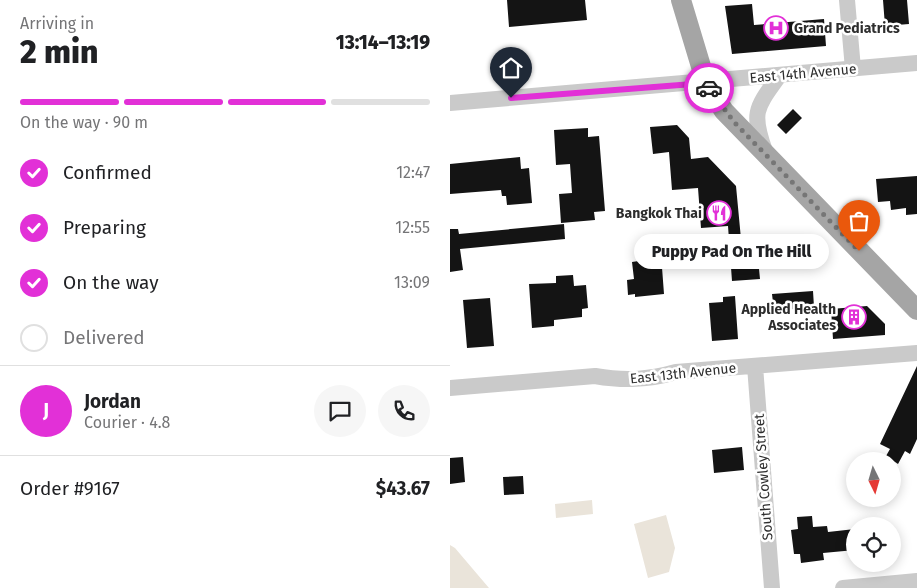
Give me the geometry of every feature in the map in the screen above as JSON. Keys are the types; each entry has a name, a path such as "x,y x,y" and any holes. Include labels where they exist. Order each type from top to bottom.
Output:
{"main road":[{"path":"681,0 706,83 724,111 917,310"}],"street":[{"path":"847,0 853,69"},
{"name":"East 14th Avenue","path":"450,103 706,83 917,63"},
{"path":"766,156 756,128 756,114 761,102 779,76"},
{"name":"East 13th Avenue","path":"450,388 596,376 619,380 651,379 676,372 917,352"},
{"name":"South Cowley Street","path":"755,366 772,588"},
{"path":"843,588 917,581"}],"shaded area":[{"path":"679,238 682,239 689,254 686,261 677,257 673,242"},
{"path":"592,500 593,514 556,518 555,504"},
{"path":"666,515 675,548 669,572 648,578 634,524"},
{"path":"450,545 455,548 489,588 450,588"}],"building":[{"path":"507,0 585,0 587,20 509,27"},
{"path":"883,0 907,0 909,24 885,26"},
{"name":"Grand Pediatrics","path":"752,4 754,25 824,19 826,46 732,54 725,6"},
{"path":"793,109 802,118 786,134 777,125"},
{"path":"677,125 689,138 691,159 708,157 736,186 741,239 756,238 760,279 732,281 728,226 701,228 698,188 672,190 669,152 653,154 650,127"},
{"path":"588,128 588,137 599,136 605,211 594,212 595,220 561,223 559,194 572,193 570,164 556,165 554,130"},
{"path":"520,157 521,169 529,168 532,203 507,205 506,196 502,196 501,190 450,194 450,164"},
{"path":"917,176 917,214 906,215 906,208 891,210 890,201 878,202 876,179"},
{"path":"564,224 565,239 460,249 463,270 450,272 450,229 458,229 459,234"},
{"path":"661,254 664,294 635,297 635,294 628,295 627,280 634,279 632,262 645,260 645,255"},
{"path":"573,275 574,286 586,285 588,308 582,309 582,317 554,320 554,326 532,328 529,284 556,283 556,276"},
{"path":"813,291 814,307 774,311 772,294"},
{"path":"735,296 738,339 712,341 709,303 723,302 723,297"},
{"path":"490,298 494,346 467,348 463,300"},
{"name":"Applied Health Associates","path":"867,306 885,324 885,335 833,339 831,309"},
{"path":"917,366 917,439 910,454 905,451 901,458 901,452 888,452 890,449 880,444"},
{"path":"742,447 744,470 714,473 712,450"},
{"path":"463,457 465,482 450,484 450,458"},
{"path":"523,476 524,494 504,495 503,477"},
{"path":"812,516 813,527 827,526 828,532 846,530 846,551 823,553 824,560 801,563 800,554 794,554 791,530 798,529 797,517"}],"way so far":[{"path":"709,88 724,111 734,122 859,251"}],"place":[{"name":"Grand Pediatrics","path":"776,28"},
{"name":"Bangkok Thai","path":"719,213"},
{"name":"Puppy Pad On The Hill","path":"859,251"},
{"name":"Applied Health Associates","path":"854,317"}],"route":[{"path":"511,98 706,83 709,88"}]}
